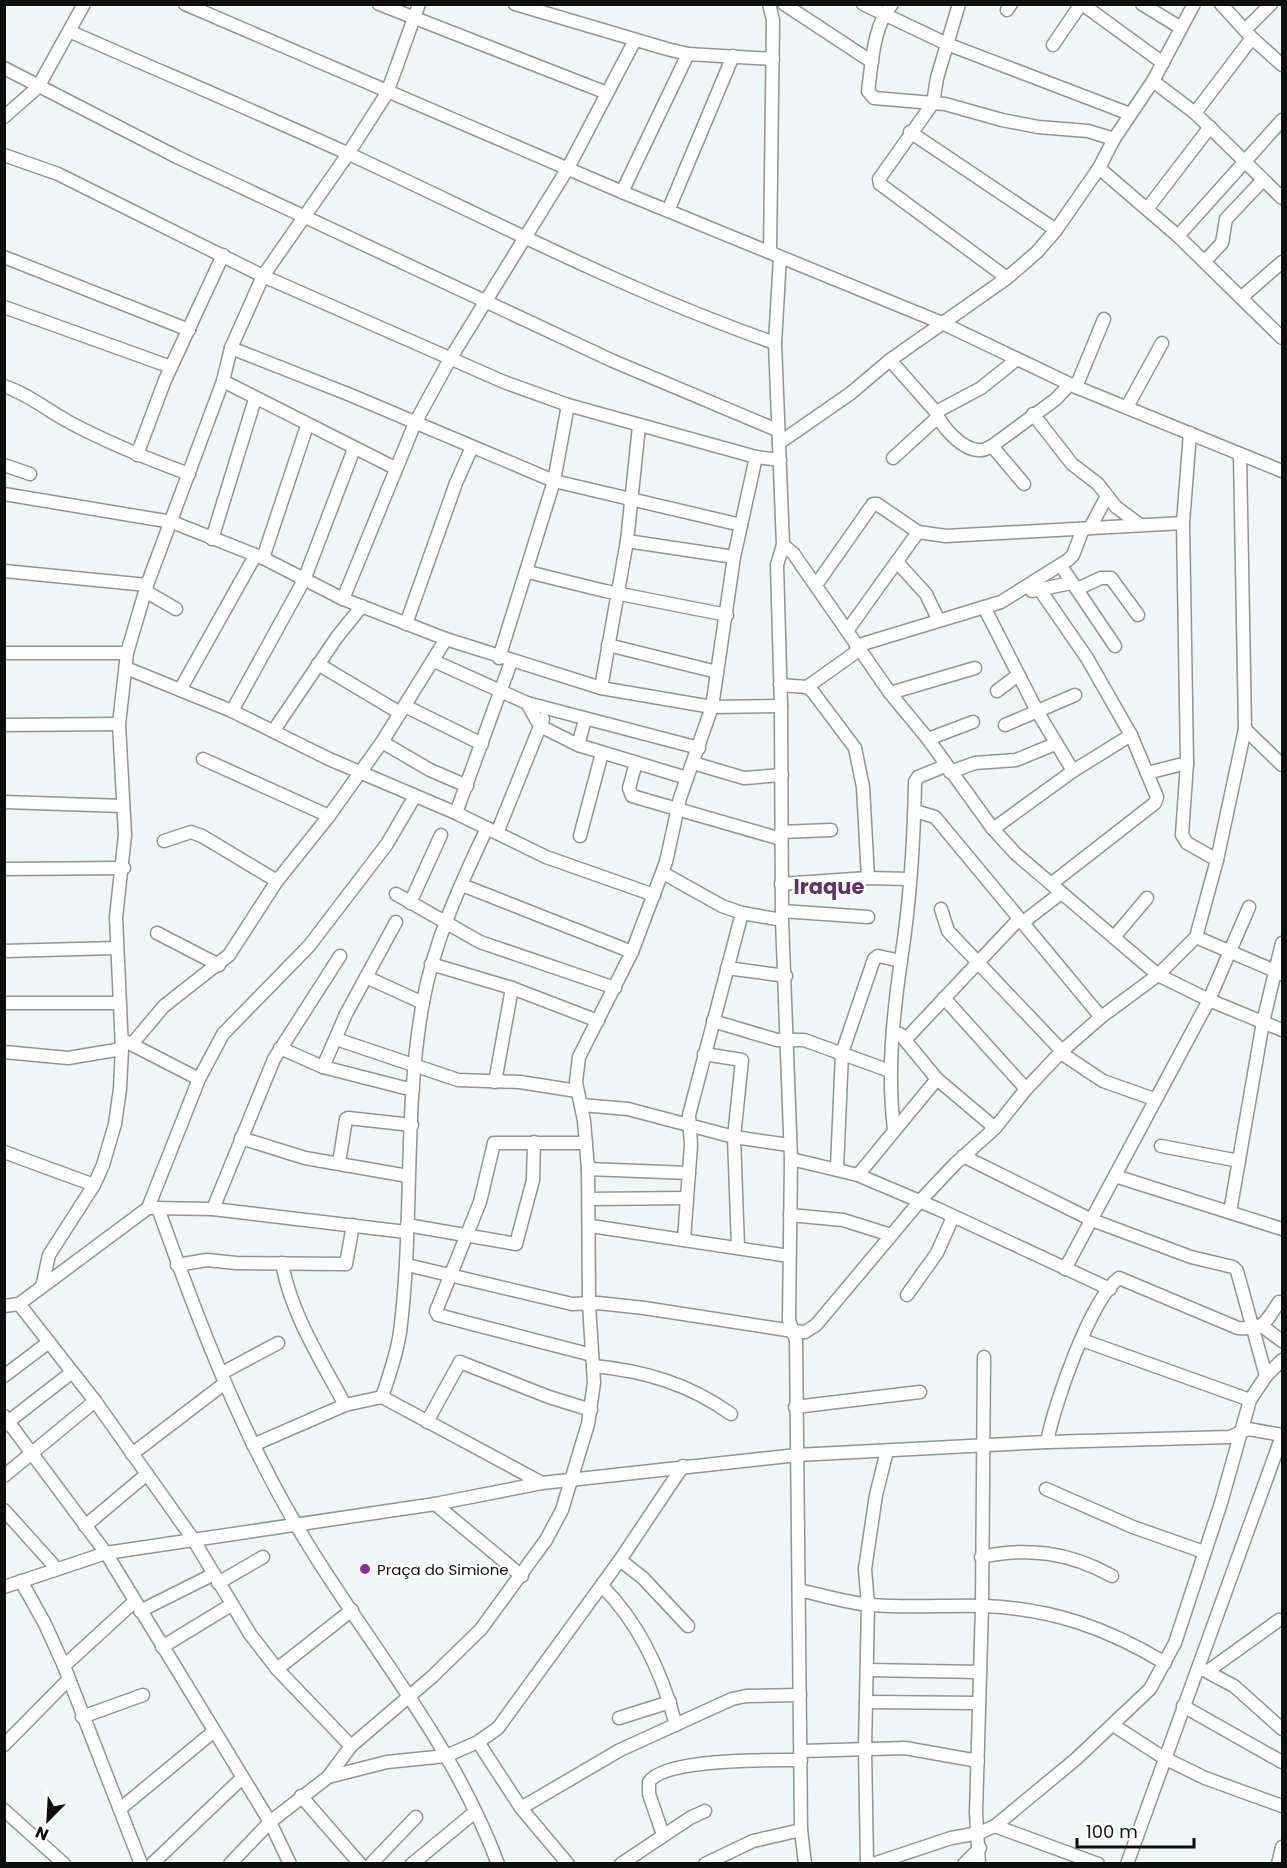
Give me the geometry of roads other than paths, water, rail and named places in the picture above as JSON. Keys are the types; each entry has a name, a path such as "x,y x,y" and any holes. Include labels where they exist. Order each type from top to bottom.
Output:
{"street":[{"path":"4,117 38,87 71,32 84,4"},
{"path":"379,4 607,93"},
{"path":"42,1287 49,1255 94,1185 103,1165 115,1124 125,1044 119,1003 116,917 124,868 119,724 126,653 146,588 223,381 231,348 263,276 306,216 387,93 419,4"},
{"path":"515,4 688,54 773,59"},
{"path":"770,4 773,20 777,430 783,545 777,565 782,775 781,884 791,1159 789,1320 796,1340 801,1830 805,1863"},
{"path":"784,4 872,62"},
{"path":"863,4 888,9 946,44 1130,114"},
{"path":"959,4 960,9 946,44 933,103 910,132 879,179 881,187 1007,278"},
{"path":"1053,45 1082,4 1163,63"},
{"path":"1142,4 1181,28"},
{"path":"779,443 851,393 890,360 1007,278 1037,252 1056,230 1099,168 1114,139 1153,81 1194,4"},
{"path":"1221,4 1282,65"},
{"path":"1195,113 1271,4"},
{"path":"193,6 387,93 942,323 1073,386 1240,455 1281,468"},
{"path":"888,9 872,62 870,95 883,100 945,104 1038,127 1088,131 1114,139"},
{"path":"71,32 348,154 524,238 714,321 775,343"},
{"path":"343,599 415,423 450,358 568,168 635,40"},
{"path":"622,192 688,54"},
{"path":"668,211 733,56"},
{"path":"4,68 177,157 624,366 777,430"},
{"path":"1153,81 1195,113 1282,198"},
{"path":"1178,236 1282,120"},
{"path":"1147,209 1210,127"},
{"path":"910,132 1056,230"},
{"path":"4,155 57,174 263,276 450,358 568,405 756,457 780,460"},
{"path":"1099,168 1205,261 1282,338"},
{"path":"1205,261 1222,243 1226,219 1263,180"},
{"path":"137,455 171,368 223,255"},
{"path":"4,257 189,330"},
{"path":"1243,297 1282,262"},
{"path":"4,308 171,368"},
{"path":"890,360 950,432 972,449 982,450 992,446 1073,386 1104,319"},
{"path":"1127,407 1162,343"},
{"path":"231,348 554,481 631,501 741,525"},
{"path":"893,458 937,415 981,388 1016,360"},
{"path":"223,381 307,426 395,468"},
{"path":"4,386 24,394 69,422 137,455 189,474"},
{"path":"212,539 255,399"},
{"path":"456,813 499,691 528,572 554,481 568,405"},
{"path":"1033,414 1072,464 1098,484 1107,496 1139,524"},
{"path":"180,690 259,557 307,426"},
{"path":"601,688 627,541 639,426"},
{"path":"1190,433 1183,523 1187,763 1182,836 1187,843 1218,860"},
{"path":"992,446 1024,484"},
{"path":"406,624 456,483 472,447"},
{"path":"232,711 304,580 354,449"},
{"path":"408,1265 561,1302 644,1308 793,1331 805,1332 816,1325 920,1201 963,1156 995,1128 1026,1089 1062,1052 1101,1017 1158,975 1196,937 1218,860 1245,729 1240,455"},
{"path":"230,1863 270,1822 328,1777 351,1746 446,1664 481,1629 522,1576 555,1527 591,1410 593,1361 589,1304 591,1226 586,1143 577,1091 579,1057 632,952 663,873 677,811 712,707 734,557 756,457"},
{"path":"4,465 30,474"},
{"path":"4,494 172,522 259,557 343,599 406,624 505,660 601,688 712,707 781,706"},
{"path":"780,685 807,687 858,648 938,619 984,607 1019,592 1061,566 1073,555 1087,527 1107,496"},
{"path":"816,585 873,504 877,504 918,532 946,536 1183,523"},
{"path":"847,631 918,532"},
{"path":"627,541 734,557"},
{"path":"783,545 793,553 890,693 928,740 993,829 1061,893 1115,936 1158,975 1209,1000 1282,1030"},
{"path":"897,562 926,594 938,619"},
{"path":"1061,566 1115,646"},
{"path":"4,571 146,588 176,609"},
{"path":"528,572 618,594 727,615"},
{"path":"1019,592 1074,586 1101,578 1111,578 1138,615"},
{"path":"1040,590 1087,658 1131,735 1157,797 1155,803 1051,884"},
{"path":"274,730 318,664 362,606"},
{"path":"984,607 1037,711 1073,771"},
{"path":"4,1052 68,1058 125,1044 178,993 219,965 229,955 277,881 329,816 382,742 446,639"},
{"path":"608,645 717,672"},
{"path":"4,653 126,653"},
{"path":"434,661 499,691 548,710 699,748"},
{"path":"318,664 402,710 482,744"},
{"path":"126,668 232,711 360,772 456,813 546,857 654,895"},
{"path":"890,693 975,668"},
{"path":"997,691 1018,675"},
{"path":"807,687 855,748 863,787 868,878"},
{"path":"1005,725 1075,695"},
{"path":"527,703 540,726 578,745 687,778"},
{"path":"382,1397 400,1334 408,1265 406,1228 413,1090 423,1003 431,964 462,885 492,830 548,710"},
{"path":"578,745 585,720"},
{"path":"928,740 973,722"},
{"path":"4,725 119,724"},
{"path":"1245,729 1282,765"},
{"path":"993,829 1073,771 1131,735"},
{"path":"382,742 430,770 467,786"},
{"path":"894,1129 890,1071 894,1004 901,961 916,780 975,763 1016,760 1055,744"},
{"path":"580,836 602,753"},
{"path":"202,759 329,816"},
{"path":"636,763 630,795 677,811 781,835 831,830"},
{"path":"693,763 744,778 782,775"},
{"path":"1147,773 1187,763"},
{"path":"4,1306 19,1304 153,1208 199,1079 233,1022 309,946 387,844 415,796"},
{"path":"4,802 123,806"},
{"path":"915,811 935,818 1101,1017"},
{"path":"164,841 191,832 202,836 277,881"},
{"path":"410,903 441,836"},
{"path":"4,869 124,868"},
{"path":"663,873 722,906 742,913 868,917"},
{"path":"781,884 868,878 909,879"},
{"path":"462,885 632,952"},
{"path":"906,1039 979,960 1020,921 1061,893"},
{"path":"396,894 446,925 480,942 615,988"},
{"path":"1115,936 1147,898"},
{"path":"1065,1269 1209,1000 1249,907"},
{"path":"941,909 948,931 979,960 1062,1052 1103,1081 1155,1099"},
{"path":"684,1239 691,1124 689,1114 742,913"},
{"path":"323,1067 366,977 396,922"},
{"path":"157,933 219,965"},
{"path":"1196,937 1279,973"},
{"path":"1230,1212 1263,1022 1279,973 1282,943"},
{"path":"4,951 116,948"},
{"path":"213,1209 280,1048 340,956"},
{"path":"837,1168 842,1053 874,959 878,956 901,961"},
{"path":"431,964 512,988 598,1021"},
{"path":"727,968 786,976"},
{"path":"366,977 423,1003"},
{"path":"495,1082 512,988"},
{"path":"944,998 1026,1089"},
{"path":"4,1003 119,1003"},
{"path":"713,1021 777,1040 804,1040 890,1071"},
{"path":"894,1030 906,1039 937,1079 995,1128"},
{"path":"336,1039 383,1054 415,1068 458,1080 538,1084 577,1091"},
{"path":"125,1044 199,1079"},
{"path":"280,1048 323,1067 413,1090"},
{"path":"704,1054 742,1060 734,1137 738,1247"},
{"path":"858,1175 937,1079"},
{"path":"580,1105 628,1109 734,1137 789,1145"},
{"path":"339,1163 346,1119 412,1125"},
{"path":"241,1138 305,1158 408,1176"},
{"path":"153,1208 213,1209 353,1226 468,1234 514,1244 518,1242 533,1180 534,1142"},
{"path":"586,1143 494,1143 480,1202 436,1311 438,1315 593,1361 667,1379 707,1398 731,1414"},
{"path":"1161,1146 1239,1161"},
{"path":"4,1152 94,1185"},
{"path":"963,1156 1092,1220 1191,1257 1233,1267 1237,1271 1258,1328 1266,1376"},
{"path":"791,1159 837,1168 858,1175 920,1201 1110,1289"},
{"path":"588,1169 689,1173"},
{"path":"1114,1176 1282,1229"},
{"path":"590,1199 687,1198"},
{"path":"153,1208 253,1445 317,1559 409,1695 446,1756 498,1863"},
{"path":"790,1215 843,1220 891,1235"},
{"path":"907,1295 937,1253 953,1217"},
{"path":"177,1265 207,1260 346,1264 353,1226"},
{"path":"591,1226 789,1256"},
{"path":"282,1263 288,1287 301,1320 345,1405"},
{"path":"1047,1442 1057,1401 1082,1340 1110,1289 1119,1278 1238,1328 1258,1328 1282,1341"},
{"path":"1258,1328 1279,1302"},
{"path":"19,1304 95,1401 193,1539 231,1605 277,1669 351,1746"},
{"path":"1082,1340 1250,1400"},
{"path":"4,1376 49,1342"},
{"path":"132,1454 223,1378 278,1343"},
{"path":"979,1863 980,1848 976,1813 982,1606 984,1357"},
{"path":"873,1863 951,1838 979,1833 995,1826 1113,1725 1150,1689 1175,1643 1243,1430 1250,1400 1266,1376 1282,1360"},
{"path":"428,1422 460,1362 549,1397 591,1410"},
{"path":"71,1373 6,1422 106,1553 241,1779 270,1822 290,1863"},
{"path":"795,1407 920,1392"},
{"path":"253,1445 345,1405 382,1397 542,1483"},
{"path":"4,1476 95,1401"},
{"path":"4,1587 106,1553 435,1504 542,1483 683,1466 797,1455 982,1445 1230,1437 1243,1430 1282,1436 1206,1642 1204,1670"},
{"path":"867,1863 865,1748 868,1605 865,1569 876,1494 887,1451"},
{"path":"328,1777 379,1764 446,1756 478,1742 498,1728 602,1586 683,1466"},
{"path":"85,1526 147,1474"},
{"path":"1046,1489 1133,1527 1204,1552"},
{"path":"435,1504 522,1576"},
{"path":"4,1510 57,1569"},
{"path":"981,1557 1019,1551 1047,1552 1074,1558 1112,1576"},
{"path":"64,1666 137,1606 216,1579 263,1557"},
{"path":"620,1560 643,1578 688,1626"},
{"path":"21,1581 45,1624 64,1666 82,1717 141,1863"},
{"path":"602,1586 641,1636 663,1681 676,1725"},
{"path":"799,1590 868,1605 1016,1608 1069,1618 1109,1632 1165,1663"},
{"path":"162,1647 231,1605"},
{"path":"277,1669 352,1610"},
{"path":"1127,1863 1183,1706 1204,1670 1279,1620"},
{"path":"867,1670 980,1672"},
{"path":"1204,1670 1234,1686 1282,1729"},
{"path":"4,1745 68,1680"},
{"path":"82,1717 143,1695"},
{"path":"521,1808 620,1749 746,1696 800,1695"},
{"path":"620,1718 670,1702"},
{"path":"866,1702 979,1703"},
{"path":"1183,1706 1282,1762"},
{"path":"1113,1725 1164,1758 1205,1778 1282,1806"},
{"path":"120,1809 213,1732"},
{"path":"478,1742 521,1808 568,1863"},
{"path":"663,1835 649,1794 650,1782 657,1775 708,1763 801,1756 865,1748 905,1748 978,1761"},
{"path":"152,1863 241,1779"},
{"path":"301,1796 360,1863"},
{"path":"4,1810 57,1861"},
{"path":"621,1863 705,1811"},
{"path":"412,1863 475,1812"},
{"path":"371,1863 416,1817"},
{"path":"995,1826 1098,1863"},
{"path":"705,1863 753,1841 801,1830"},
{"path":"1278,1863 1282,1847"},
{"path":"964,1863 980,1848"}],"place":[{"name":"Praça do Simione","path":"365,1569"}],"district":[{"name":"Iraque","path":"829,886"}]}
